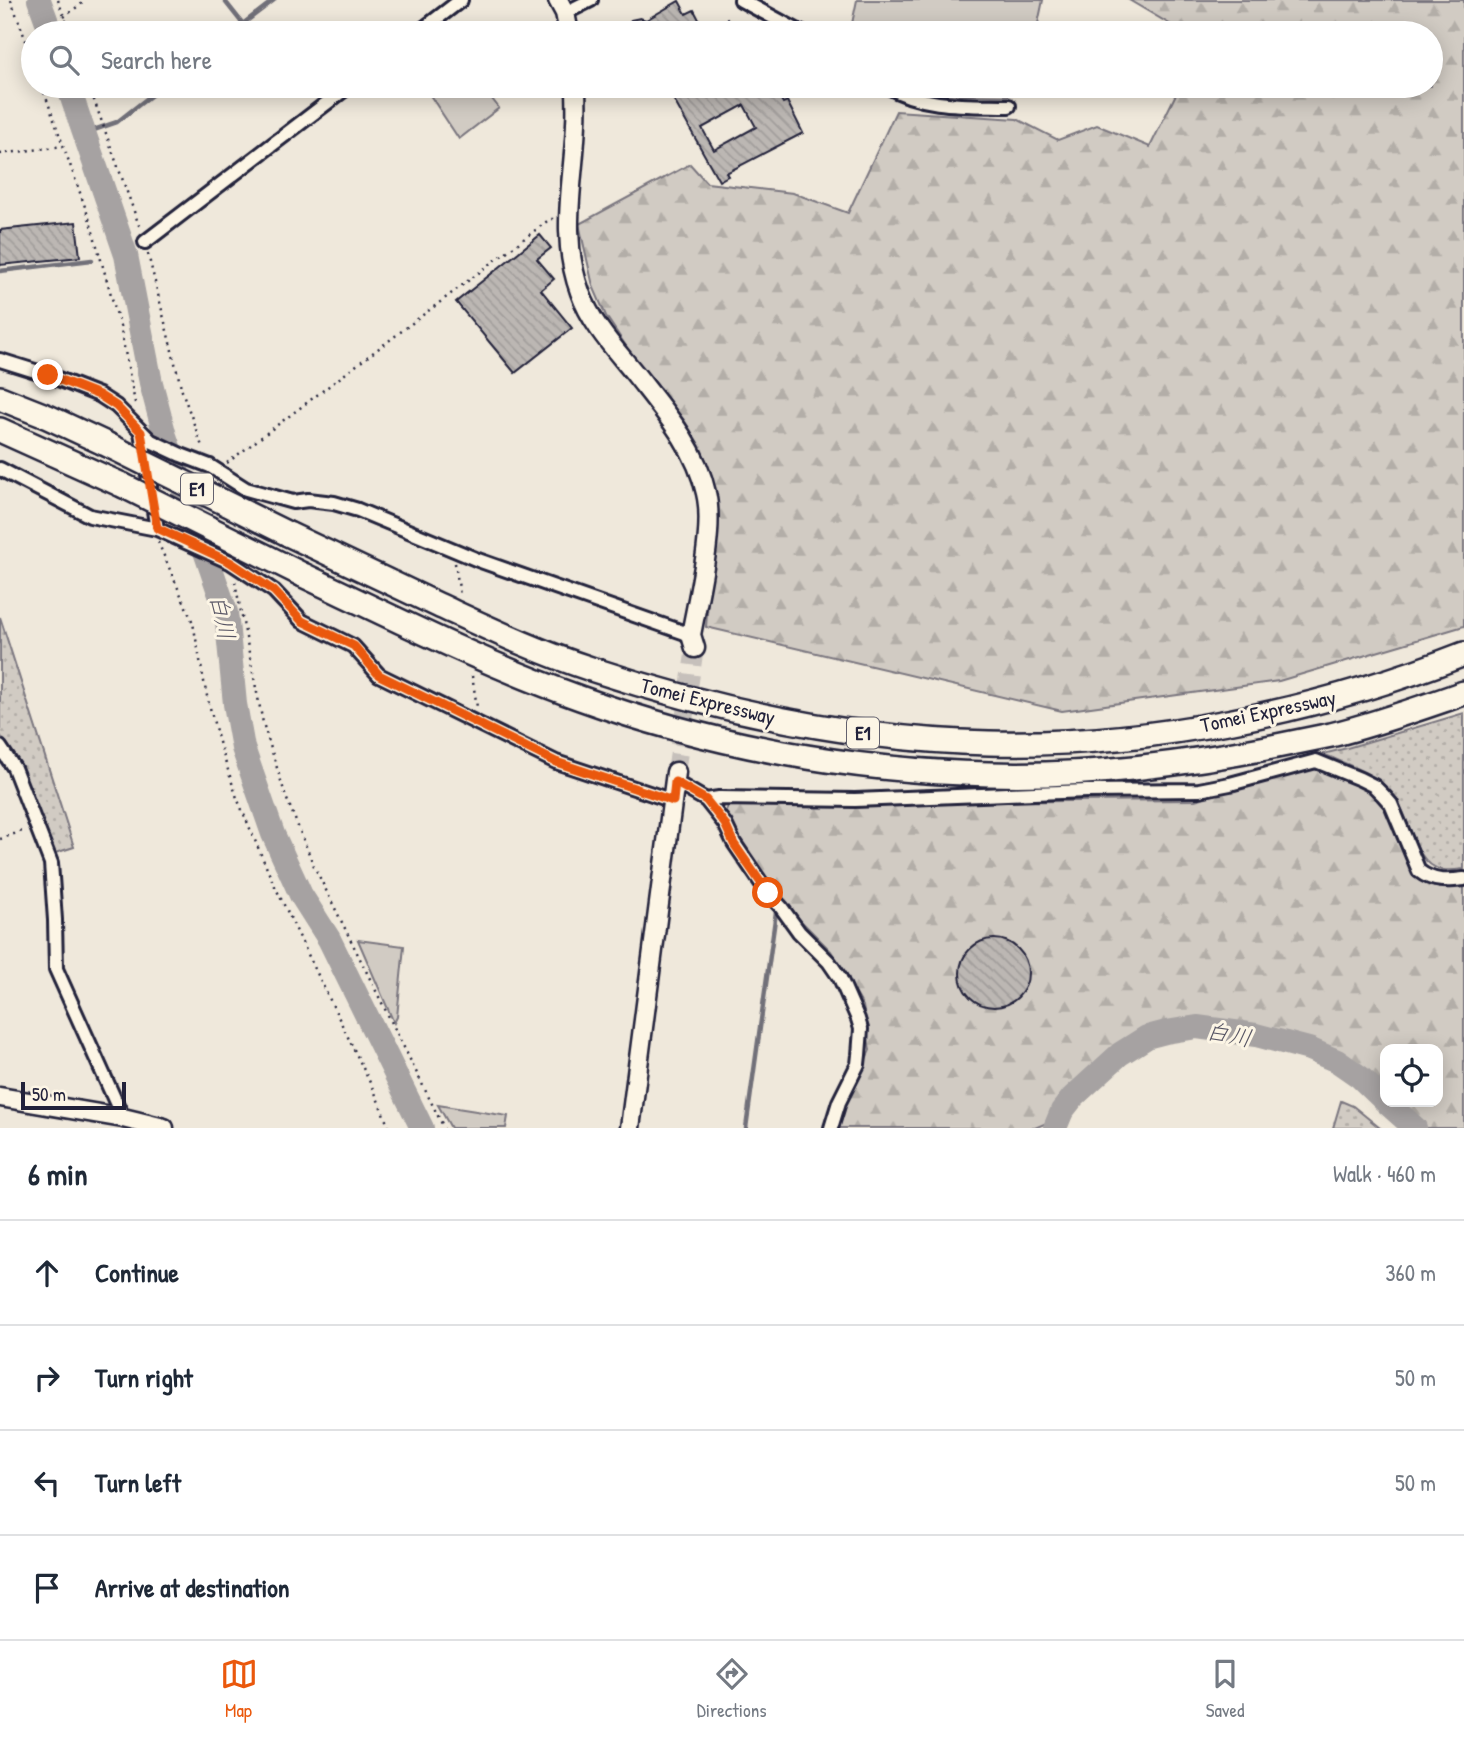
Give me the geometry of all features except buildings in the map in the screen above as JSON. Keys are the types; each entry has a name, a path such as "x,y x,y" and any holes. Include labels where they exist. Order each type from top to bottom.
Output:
{"highway":[{"name":"Tomei Expressway","path":"0,398 106,444 288,534 514,640 589,668 710,704 773,718 918,739 989,743 1122,738 1278,711 1358,691 1464,654"},
{"name":"Tomei Expressway","path":"0,430 122,485 437,639 579,698 657,722 779,752 853,764 990,775 1121,769 1192,761 1331,735 1464,693"}],"street":[{"path":"434,21 461,0"},
{"path":"562,7 591,0"},
{"path":"741,0 782,21"},
{"path":"145,242 333,98"},
{"path":"0,360 99,395 116,406 151,442 213,468 246,489 293,502 308,500 334,503 358,510 478,560 693,641 707,544 707,494 696,462 678,429 600,330 580,292 569,246 568,217 576,98"},
{"path":"914,98 947,104 1009,106"},
{"path":"141,432 157,528"},
{"path":"0,469 90,516 157,528 229,562 274,591 302,621 354,646 379,675 556,762 673,801"},
{"path":"0,747 14,768 51,863 56,969 123,1118"},
{"path":"706,800 855,800 1087,791 1199,790 1316,761 1374,786 1391,804 1419,871 1425,876 1441,881 1464,879"},
{"path":"631,1128 676,777"},
{"path":"676,777 706,800 725,824 734,844 768,893 799,932 830,962 840,978 858,1019 858,1064 839,1102 831,1128"},
{"path":"0,1097 123,1118 164,1128"}],"path":[{"path":"11,0 21,27"},
{"path":"58,0 66,21"},
{"path":"64,17 86,0"},
{"path":"47,98 89,218 120,326 141,432"},
{"path":"93,98 145,242 182,391 213,468 551,219 568,217"},
{"path":"0,154 64,146"},
{"path":"157,528 158,543 193,623 206,692 237,798 271,878 376,1095 389,1128"},
{"path":"453,550 461,598"},
{"path":"229,562 238,593 263,723 286,797 314,866 444,1128"},
{"path":"471,669 479,724"},
{"path":"0,839 38,826"}],"green space":[{"path":"857,0 1043,0 1039,21 853,21"},
{"path":"1129,0 1464,0 1464,626 1279,681 1062,711 706,627 715,505 711,473 700,446 684,420 636,361 606,316 593,286 579,224 690,164 707,183 793,193 848,213 896,111 1017,119 1058,140 1097,125 1150,147 1174,98 1443,98 1443,21 1165,21"},
{"path":"432,98 491,98 499,108 459,139"},
{"path":"0,617 74,847 52,854 20,767 0,735"},
{"path":"1464,713 1464,869 1442,870 1424,859 1399,803 1386,787 1361,770 1323,754"},
{"path":"1311,768 1361,785 1386,803 1414,870 1434,887 1464,885 1464,1128 1420,1128 1398,1107 1443,1107 1443,1044 1380,1044 1380,1089 1340,1053 1315,1043 1282,1034 1196,1024 1145,1035 1119,1052 1094,1074 1072,1096 1056,1119 1035,1128 838,1128 870,1050 863,1006 831,951 765,880 725,814 729,804 1195,800"},
{"path":"358,940 404,946 397,1017 394,1023"},
{"path":"1341,1101 1353,1106 1380,1128 1333,1128"},
{"path":"438,1105 508,1116 506,1128 451,1128"}],"waterway":[{"name":"白川","path":"39,0 47,21"},
{"path":"224,0 241,21"},
{"path":"247,21 274,0"},
{"name":"白川","path":"72,98 126,255 151,383 165,436 226,612 235,704 243,748 273,834 301,895 329,939 422,1128"},
{"path":"85,133 117,122 148,98"},
{"path":"0,271 92,260"},
{"path":"746,1128 776,912"},
{"name":"白川","path":"1055,1128 1062,1111 1073,1097 1120,1054 1147,1037 1197,1027 1256,1035 1309,1049 1337,1061 1360,1077 1380,1096"},
{"name":"白川","path":"1392,1107 1415,1128"}],"tunnel":[{"path":"676,772 695,648"}],"route":[{"path":"48,375 99,395 116,406 141,432 157,528 230,562 274,591 302,621 354,646 379,675 556,762 673,801 675,782 706,800 725,824 734,844 768,893"}]}
